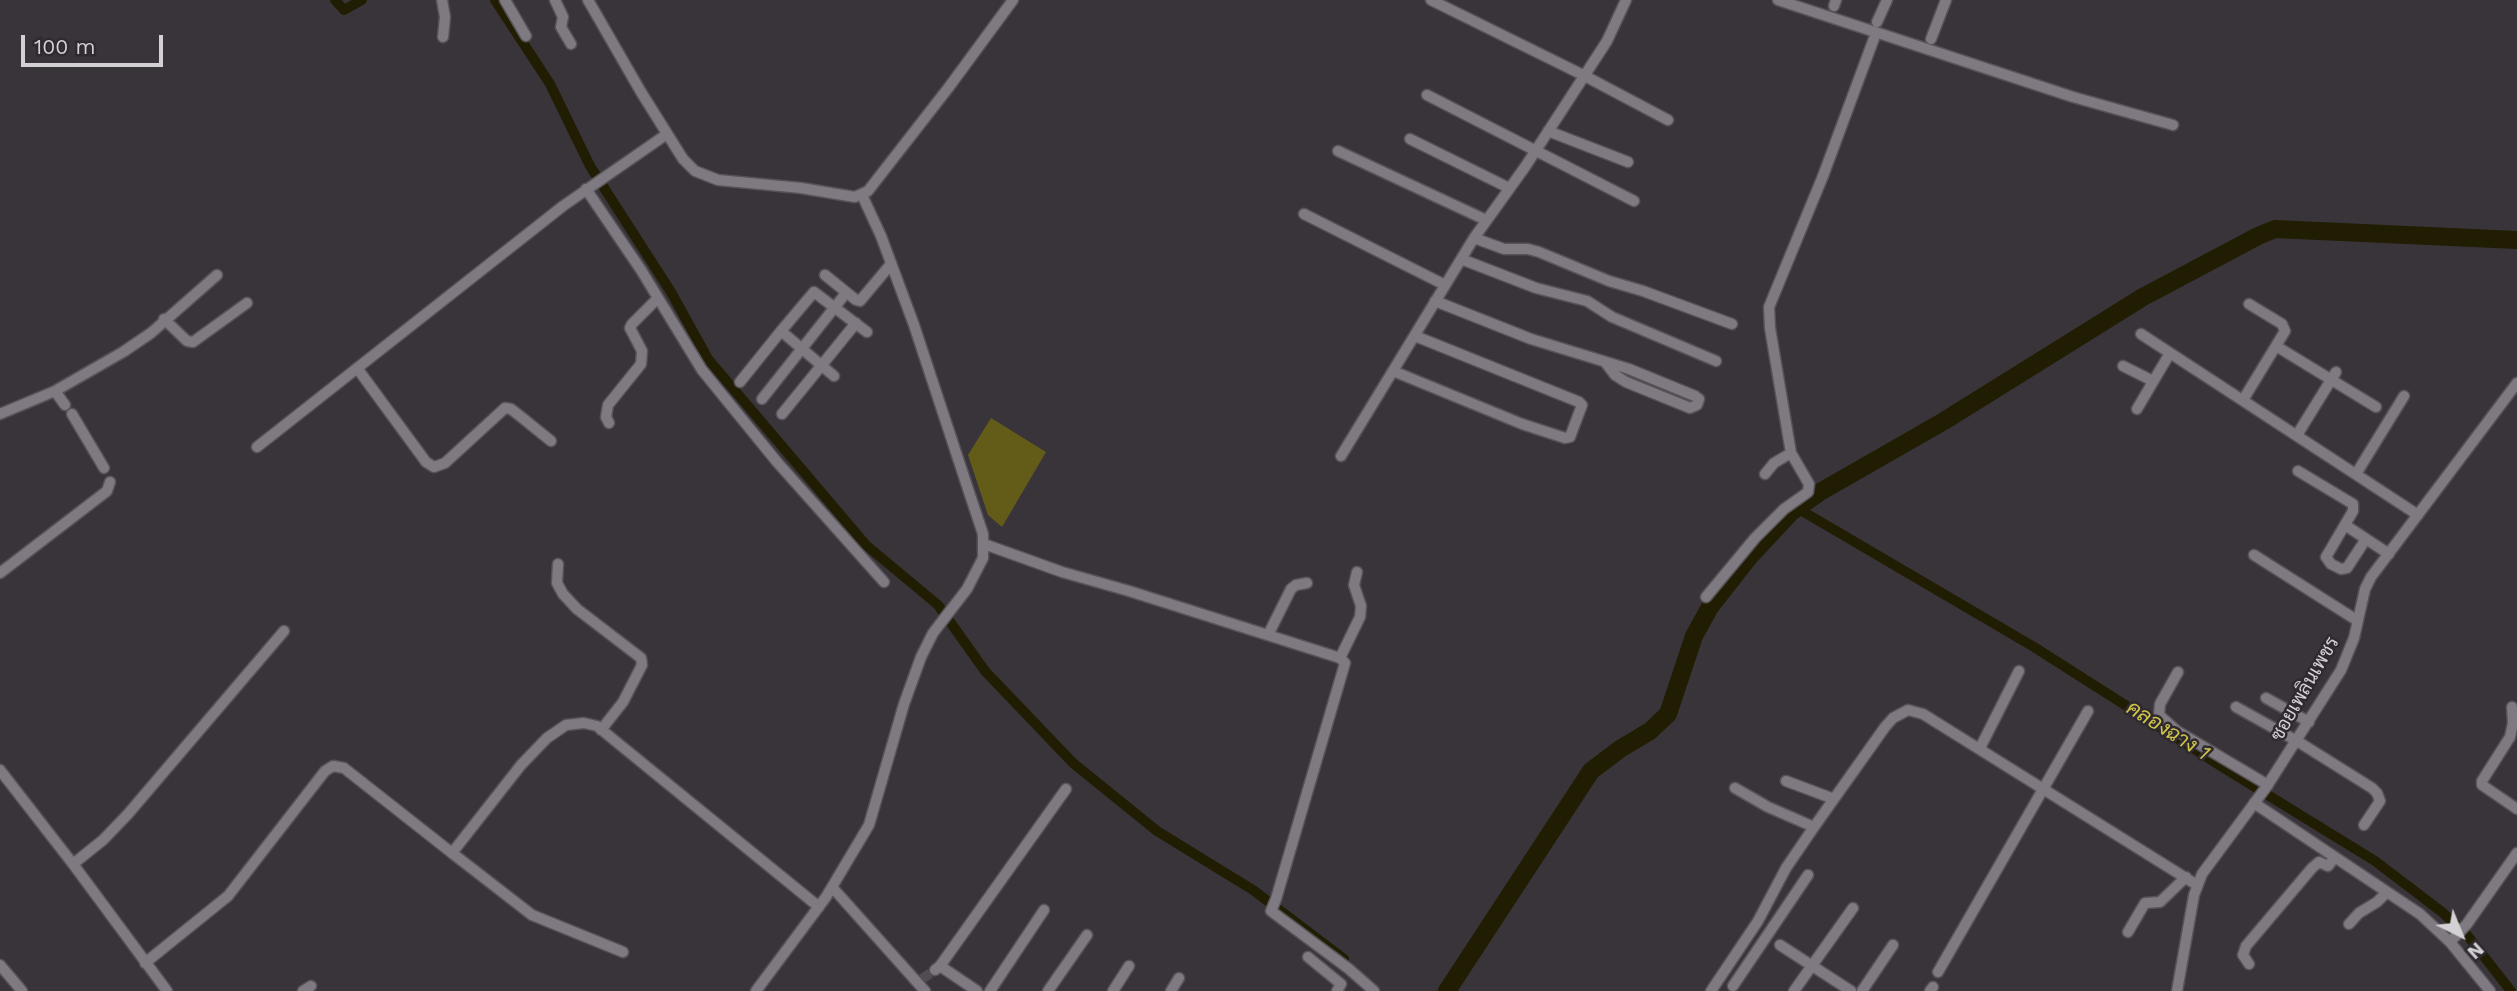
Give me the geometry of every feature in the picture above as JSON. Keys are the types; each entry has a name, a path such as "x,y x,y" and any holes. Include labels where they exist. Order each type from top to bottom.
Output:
{"street":[{"path":"442,0 445,17 443,37"},
{"path":"505,0 526,36"},
{"path":"555,0 563,17 561,27 571,44"},
{"path":"588,0 682,159 705,176 729,182 801,188 847,196 862,195 928,116 1013,0"},
{"path":"1431,0 1668,120"},
{"path":"1341,456 1474,237 1536,150 1611,34 1626,0"},
{"path":"1778,0 1877,28 2073,97 2173,125"},
{"path":"1706,597 1755,538 1784,509 1808,492 1809,484 1791,453 1768,315 1769,307 1824,176 1887,0"},
{"path":"1931,39 1946,0"},
{"path":"1427,95 1634,201"},
{"path":"1548,131 1628,162"},
{"path":"257,447 589,188 667,134"},
{"path":"1410,139 1509,188"},
{"path":"1338,151 1486,220"},
{"path":"589,188 702,370 786,472 884,582"},
{"path":"755,991 813,902 832,887 869,825 920,657 978,570 983,558 984,544 971,498 891,264 862,195"},
{"path":"1304,214 1445,285"},
{"path":"1474,237 1504,249 1539,252 1609,281 1668,299 1732,324"},
{"path":"1461,259 1536,288 1587,301 1612,317 1716,360"},
{"path":"825,275 860,301 891,264"},
{"path":"0,414 55,391 137,343 217,275"},
{"path":"740,382 814,292 867,332"},
{"path":"762,399 846,293"},
{"path":"609,423 606,417 608,405 641,364 642,351 630,328 658,298"},
{"path":"1435,301 1531,339 1605,362 1695,396 1699,399 1697,405 1690,408 1626,382 1615,375 1605,362"},
{"path":"164,320 187,341 193,342 247,303"},
{"path":"2243,400 2284,331 2284,327 2249,304"},
{"path":"782,414 856,323"},
{"path":"781,331 834,376"},
{"path":"2141,334 2418,515"},
{"path":"1393,371 1522,424 1565,438 1570,437 1582,405 1579,402 1415,336"},
{"path":"2276,346 2334,376 2376,407"},
{"path":"2137,408 2170,353"},
{"path":"2123,366 2153,381"},
{"path":"357,368 426,462 434,467 445,463 505,408 511,409 551,441"},
{"path":"2297,435 2334,376"},
{"name":"ซอยเพลินเพชร","path":"2177,991 2196,885 2210,861 2297,741 2350,652 2365,589 2371,577 2517,383"},
{"path":"55,391 104,468"},
{"path":"2356,474 2404,396"},
{"path":"1765,474 1774,463 1791,453"},
{"path":"2298,471 2353,504 2353,511 2326,556 2331,564 2342,569 2347,568 2366,539"},
{"path":"0,573 107,491 110,482"},
{"path":"2345,524 2389,554"},
{"path":"984,544 1062,572 1340,658 1345,663 1271,911 1374,991"},
{"path":"2254,555 2358,621"},
{"path":"558,564 557,583 563,594 577,609 641,658 642,665 623,702 601,730"},
{"path":"1340,658 1360,617 1361,606 1354,585 1357,572"},
{"path":"1268,635 1291,589 1307,583"},
{"path":"73,864 128,814 284,631"},
{"path":"1980,748 2019,671"},
{"path":"2178,672 2160,704 2159,715 2262,792 2335,857 2420,914 2452,940 2490,991"},
{"path":"2266,698 2308,722"},
{"path":"2236,707 2358,777 2378,793 2378,805 2364,825"},
{"path":"2512,707 2510,737 2482,785 2517,809"},
{"path":"1711,991 1754,928 1786,868 1885,727 1901,712 1915,710 1923,714 2196,885"},
{"path":"1938,972 2088,711"},
{"path":"452,853 521,765 547,738 566,725 584,723 601,730 813,902"},
{"path":"145,963 228,896 325,771 333,766 344,768 532,915 623,952"},
{"path":"0,771 167,991"},
{"path":"1786,781 1834,799"},
{"path":"1735,788 1768,807 1814,827"},
{"path":"977,991 938,968 1066,789"},
{"path":"2452,940 2463,929 2517,853"},
{"path":"2249,964 2244,955 2246,946 2312,868 2319,862 2328,866 2335,857"},
{"path":"1733,986 1808,875"},
{"path":"2128,932 2145,903 2160,902 2186,877"},
{"path":"832,887 921,985"},
{"path":"2349,924 2387,892"},
{"path":"1794,991 1853,908"},
{"path":"990,991 1044,910"},
{"path":"1754,928 1768,937"},
{"path":"1048,991 1087,935"},
{"path":"1780,945 1851,991"},
{"path":"1863,991 1893,945"},
{"path":"1308,957 1341,984 1337,991"},
{"path":"0,965 22,991"},
{"path":"1113,991 1129,966"},
{"path":"1171,991 1179,978"}],"shaded area":[{"path":"991,418 1046,452 1002,527 988,515 968,455"}],"waterway":[{"path":"335,0 344,10 362,0"},
{"path":"495,0 550,84 590,166 671,292 708,359 866,545 938,605 985,671 1073,763 1157,831 1253,890 1344,959"},
{"path":"1447,991 1591,771 1650,731 1668,714 1694,636 1710,607 1750,556 1791,512 2143,297 2275,229 2517,240"},
{"name":"คลองฉาง 1","path":"1797,508 2034,647 2375,861 2442,912 2467,935 2511,991"}],"tunnel":[{"path":"922,979 935,970"}]}
